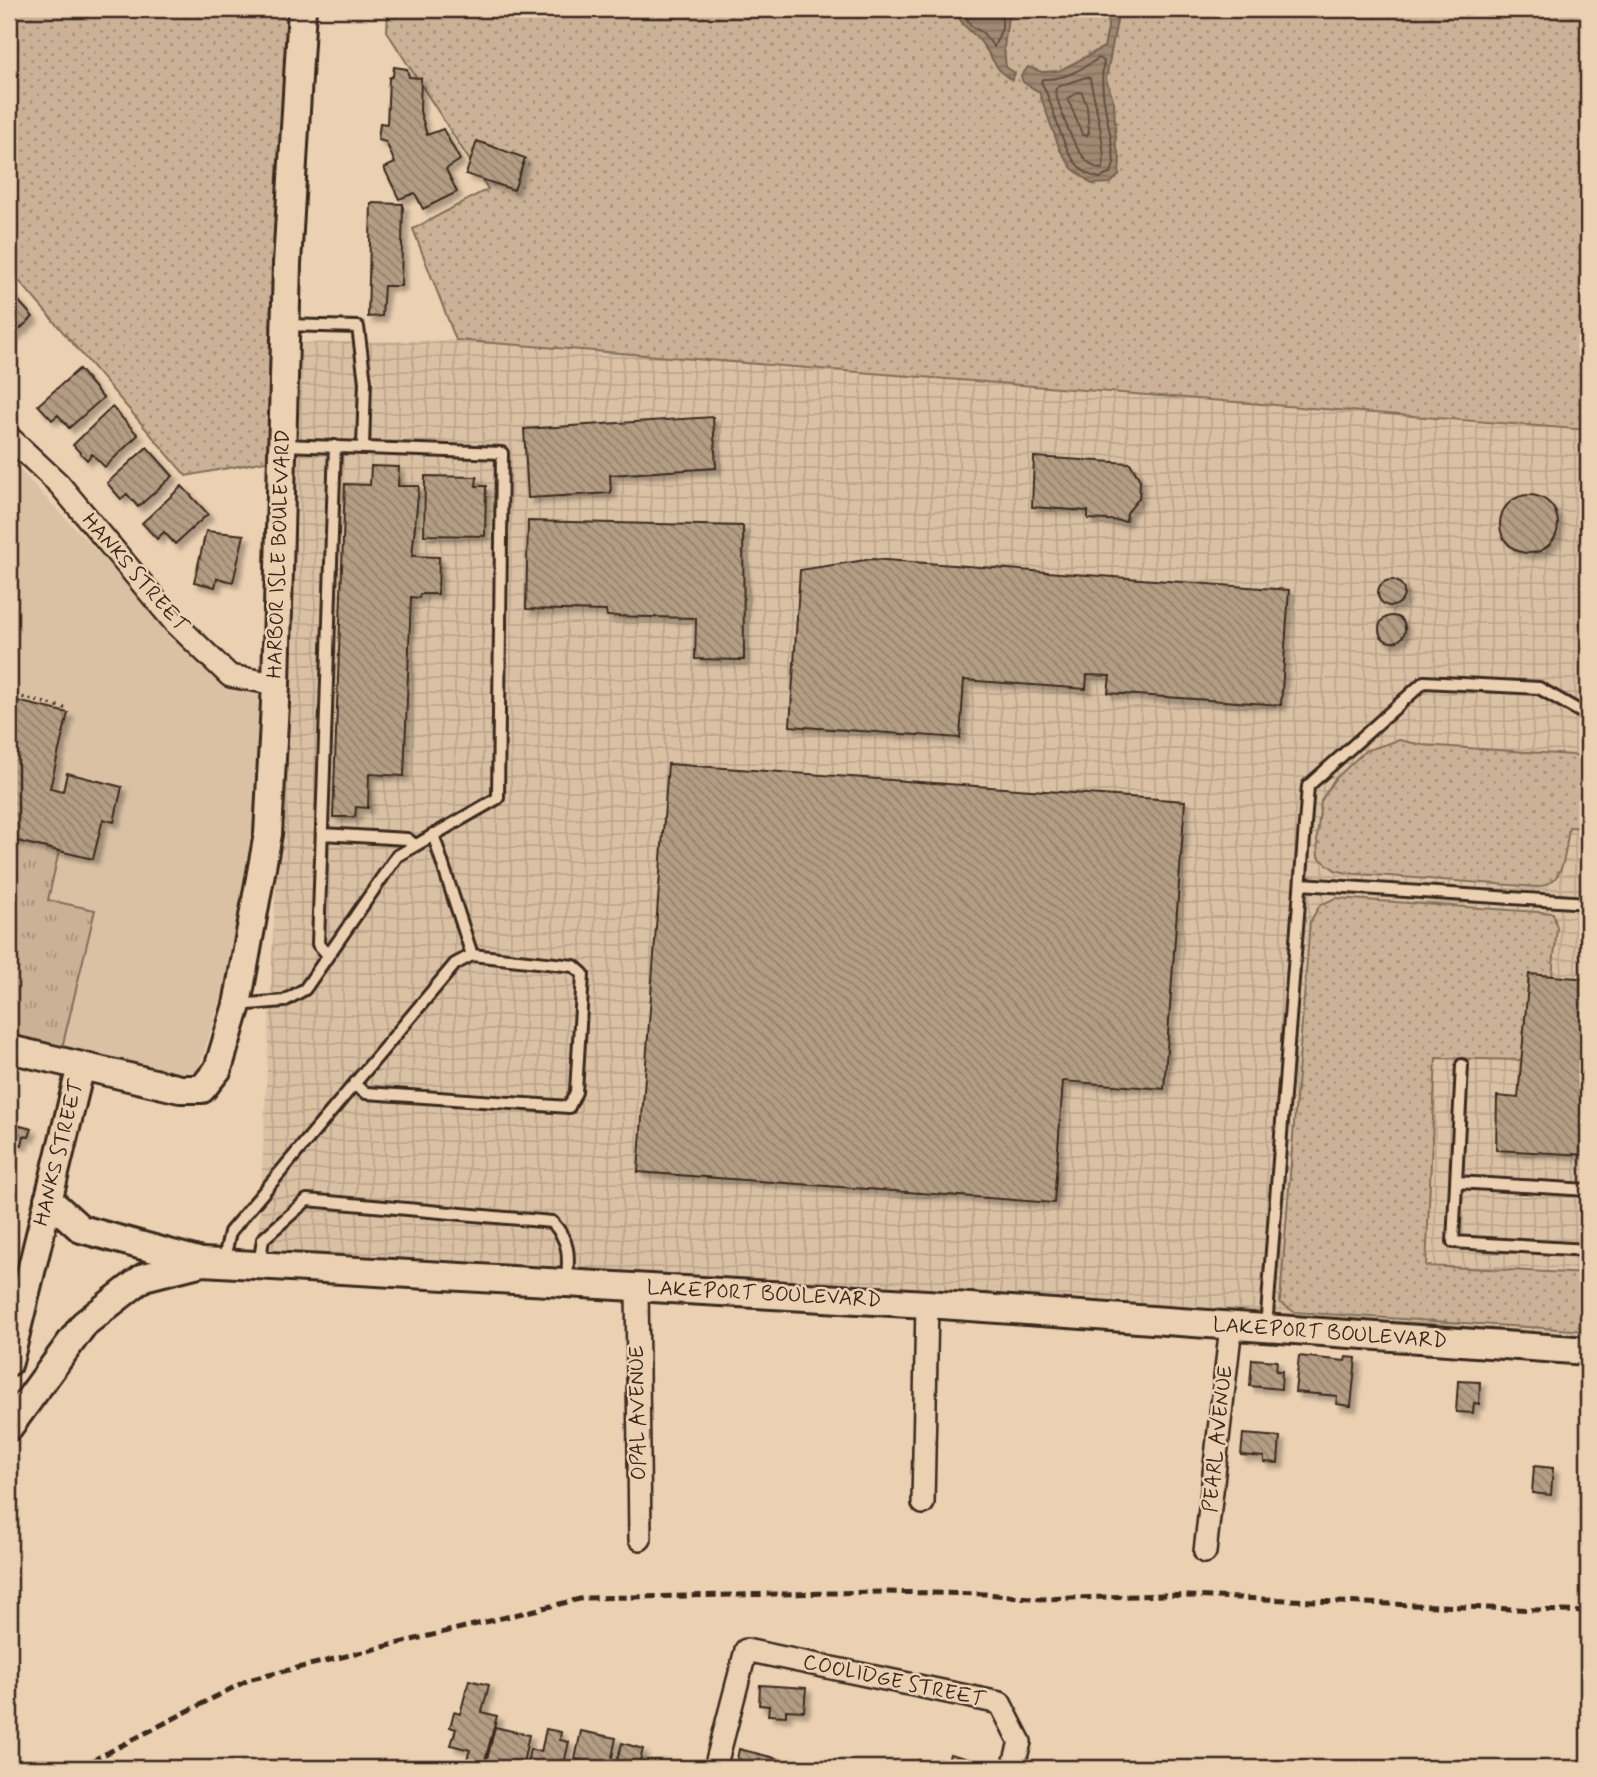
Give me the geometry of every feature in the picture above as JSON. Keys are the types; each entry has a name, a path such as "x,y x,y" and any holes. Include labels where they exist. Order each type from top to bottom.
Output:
{"street":[{"name":"HARBOR ISLE BOULEVARD","path":"80,1066 180,1089 202,1089 218,1069 237,1005 268,834 276,684 286,325 303,9"},
{"name":"HANKS STREET","path":"9,437 59,484 175,623 230,676 276,684"},
{"path":"9,1049 80,1066"},
{"name":"HANKS STREET","path":"10,1349 80,1066"},
{"path":"48,1199 81,1229 213,1262"},
{"name":"LAKEPORT BOULEVARD","path":"9,1427 84,1324 144,1277 213,1262 927,1304 1588,1351"},
{"name":"OPAL AVENUE","path":"636,1287 640,1539"},
{"path":"923,1503 927,1304"},
{"name":"PEARL AVENUE","path":"1205,1552 1231,1326"},
{"name":"COOLIDGE STREET","path":"715,1768 746,1650 1000,1703 1020,1742 1013,1768"}],"lane":[{"path":"286,325 358,327 365,382 363,447"},
{"path":"237,1005 284,1001 305,989 397,856 498,798 502,453 282,445"},
{"path":"328,955 318,944 335,446"},
{"path":"1266,1328 1308,786 1424,682 1539,688 1588,716"},
{"path":"321,834 407,839 415,845"},
{"path":"433,834 472,955"},
{"path":"1301,884 1588,903"},
{"path":"213,1262 230,1232 455,964 472,955 575,966 583,974 576,1092 569,1107 366,1093 354,1085"},
{"path":"1462,1065 1453,1242 1588,1250"},
{"path":"1457,1182 1588,1191"},
{"path":"260,1265 263,1239 307,1200 552,1222 562,1233 570,1250 567,1283"}],"path":[{"path":"9,694 68,709"}],"shaded area":[{"path":"456,340 1588,430 1588,1340 258,1252 302,343"},
{"path":"12,462 224,685 263,693 256,835 230,970 198,1072 184,1076 9,1035 9,475"}],"green space":[{"path":"9,9 243,9 300,15 282,458 186,476 9,269"},
{"path":"388,9 1588,9 1588,430 456,340 413,229 488,189 387,32"},
{"path":"1399,740 1422,745 1588,756 1588,828 1569,827 1559,873 1547,884 1538,887 1335,870 1318,857 1321,801 1334,780 1365,751"},
{"path":"13,840 59,851 48,900 95,910 62,1048 9,1035 9,849"},
{"path":"1336,898 1553,913 1557,928 1552,976 1529,974 1522,1060 1436,1058 1426,1266 1588,1274 1588,1331 1294,1312 1280,1302 1310,922 1320,905"}],"water":[{"path":"1009,9 1004,48 1006,67 1015,73 1012,80 964,25 956,10"},
{"path":"1107,9 1116,9 1118,15 1106,79 1114,102 1116,145 1120,158 1119,175 1111,183 1092,184 1072,168 1060,150 1039,92 1023,82 1021,76 1028,67 1042,72 1059,71 1104,47 1108,28"}],"building":[{"path":"394,67 407,69 409,77 421,78 420,111 427,135 443,129 460,160 446,169 457,192 423,209 415,193 399,199 384,168 395,163 386,142 378,140 380,123 387,124 389,78 393,76"},
{"path":"477,141 525,158 514,190 466,174"},
{"path":"371,203 403,204 401,286 384,286 382,316 368,317"},
{"path":"9,290 33,317 9,339"},
{"path":"79,369 103,398 69,428 58,415 52,420 38,405"},
{"path":"112,407 138,435 105,467 92,454 87,460 73,445"},
{"path":"713,417 716,468 610,475 611,493 528,498 524,429"},
{"path":"147,447 173,476 138,507 127,494 121,499 107,483"},
{"path":"1034,457 1130,463 1140,480 1139,498 1127,513 1126,521 1088,519 1088,511 1032,507"},
{"path":"371,466 399,467 398,486 419,486 412,556 439,557 438,594 411,597 404,776 369,774 368,808 356,807 355,817 333,817 345,484 370,485"},
{"path":"425,476 477,477 476,486 486,486 485,536 424,535"},
{"path":"182,486 208,514 175,544 164,532 157,539 142,523"},
{"path":"1523,495 1535,495 1550,503 1558,518 1558,530 1550,545 1535,553 1523,553 1508,545 1500,530 1500,518 1508,503"},
{"path":"528,521 743,526 744,660 695,659 696,618 607,616 606,611 526,609"},
{"path":"206,531 244,535 233,582 217,578 215,587 194,582"},
{"path":"872,559 1289,590 1281,705 1108,693 1110,676 1087,675 1086,689 964,680 960,738 790,726 800,570"},
{"path":"1391,580 1400,584 1404,593 1400,602 1391,606 1382,602 1378,593 1382,584"},
{"path":"1392,616 1401,620 1405,629 1401,638 1392,642 1383,638 1379,629 1383,620"},
{"path":"13,700 68,713 50,788 63,791 67,773 122,787 114,822 103,819 93,859 13,840 9,849 9,716"},
{"path":"668,764 1185,801 1164,1089 1063,1081 1054,1203 638,1172"},
{"path":"1529,974 1588,979 1588,1046 1583,1097 1588,1097 1588,1155 1496,1150 1497,1096 1518,1098"},
{"path":"9,1123 32,1129 29,1137 24,1136 22,1145 9,1141"},
{"path":"1299,1356 1345,1361 1346,1357 1356,1358 1351,1406 1336,1404 1337,1396 1295,1392"},
{"path":"1252,1359 1277,1361 1276,1371 1282,1371 1281,1389 1250,1386"},
{"path":"1458,1381 1480,1382 1479,1404 1474,1403 1473,1413 1456,1412"},
{"path":"1243,1434 1280,1437 1278,1463 1264,1462 1264,1457 1241,1455"},
{"path":"1534,1466 1553,1468 1551,1495 1532,1493"},
{"path":"469,1680 489,1685 482,1712 497,1716 483,1768 465,1765 470,1750 451,1745 456,1729 450,1727 454,1712 460,1714"},
{"path":"760,1685 806,1688 804,1711 786,1710 786,1716 768,1715 769,1706 759,1705"},
{"path":"495,1727 529,1735 523,1763 514,1761 513,1768 485,1768"},
{"path":"546,1729 561,1732 560,1740 569,1742 563,1768 527,1764 530,1749 541,1752"},
{"path":"581,1731 616,1738 610,1767 575,1759"},
{"path":"622,1743 643,1749 638,1768 615,1768"},
{"path":"739,1749 779,1759 777,1768 742,1768 744,1761 737,1759"},
{"path":"950,1754 980,1762 978,1768 946,1768"},
{"path":"918,1760 941,1766 941,1768 916,1768"}],"railway":[{"path":"78,1768 248,1680 584,1598 881,1592 986,1594 1042,1599 1164,1595 1588,1612"}]}
